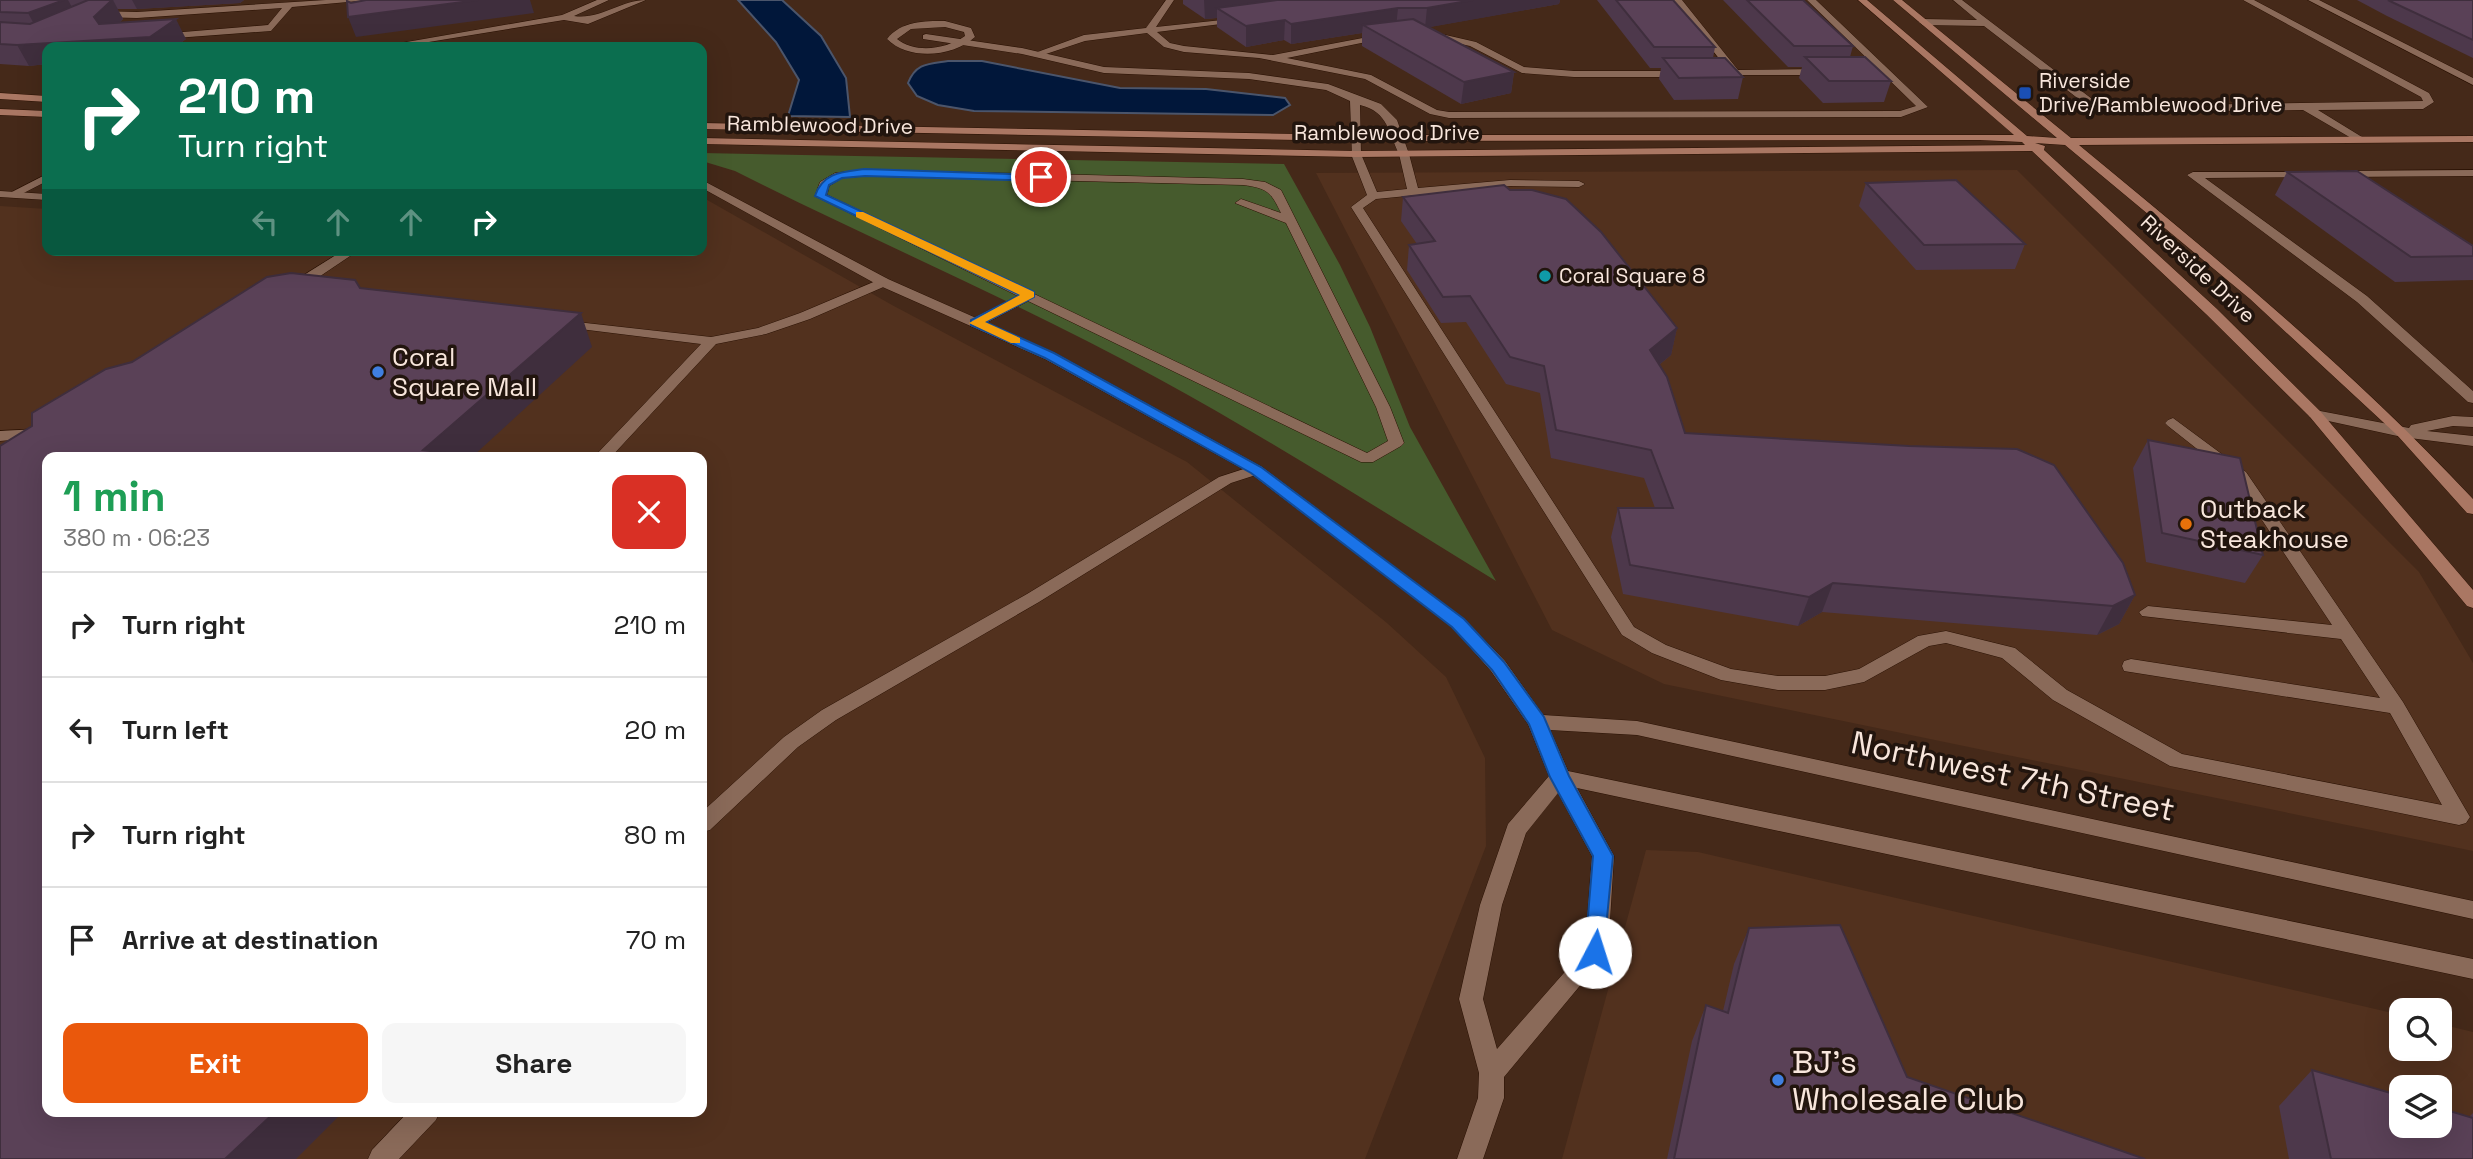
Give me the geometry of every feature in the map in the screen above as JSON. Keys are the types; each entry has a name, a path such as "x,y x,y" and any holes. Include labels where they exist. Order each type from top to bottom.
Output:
{"street":[{"path":"90,17 102,14 137,15 288,6 354,6 366,0"},
{"path":"564,17 582,0"},
{"path":"575,14 605,0"},
{"path":"413,42 564,17 622,0"},
{"path":"564,17 588,22 642,0"},
{"path":"1149,30 1170,0"},
{"path":"1677,0 1737,73"},
{"path":"1149,30 1167,45 1184,49 1276,57 1298,65 1368,77 1434,111 1468,117 1901,114 1923,107 1811,0"},
{"name":"Riverside Drive","path":"1862,0 2035,149 2211,311 2315,414 2473,602"},
{"name":"Riverside Drive","path":"1897,0 2255,296 2402,432 2473,509"},
{"path":"1957,0 2074,93 2094,104 2123,109 2423,106 2429,102 2425,95 2247,0"},
{"path":"2312,0 2473,82"},
{"path":"151,37 271,28 288,6"},
{"path":"128,23 137,15"},
{"path":"1037,54 1084,38 1258,19"},
{"path":"1923,22 1986,23"},
{"path":"945,24 963,27 970,33 960,44 917,49 900,46 892,39 897,32 913,26 945,24"},
{"path":"1276,57 1397,33"},
{"path":"1410,33 1446,36 1473,44 1522,70 1574,74 1693,74"},
{"path":"926,37 1037,54 1115,71 1249,76 1328,87 1355,100 1377,106 1392,120 1400,138 1413,192"},
{"path":"1716,74 1833,72"},
{"path":"1874,72 1888,72"},
{"path":"0,96 42,99"},
{"path":"1355,100 1356,154 1373,196"},
{"path":"2305,107 2358,139"},
{"path":"0,111 42,114"},
{"name":"Ramblewood Drive","path":"707,126 1356,138 2019,137 2071,143 2473,139"},
{"name":"Ramblewood Drive","path":"707,141 1356,154 2035,149 2071,143"},
{"path":"1041,177 1053,149"},
{"path":"865,173 1041,177 1261,184 1277,192 1383,407 1396,443 1367,459 1315,437 1029,295 821,196 824,184 839,175 865,173"},
{"path":"2473,173 2193,175 2362,299 2473,399"},
{"path":"6,194 42,179"},
{"path":"1179,180 1221,195"},
{"path":"1579,184 1510,183 1373,196 1357,207 1628,631 1659,649 1728,675 1778,683 1825,683 1864,675 1925,640 1946,637 2008,653 2060,695 2177,761 2459,817 2396,707 2240,475 2173,423"},
{"path":"707,186 883,282 1050,356 1256,470 1458,623 1498,666 1537,722 1560,777 1603,856 1595,952 1492,1073"},
{"path":"6,194 42,196"},
{"path":"1241,203 1290,220"},
{"path":"318,291 287,292 344,256"},
{"path":"551,321 711,341 761,331 794,320 883,282"},
{"path":"975,323 1029,295"},
{"path":"608,452 711,341"},
{"path":"2315,414 2402,432 2473,441"},
{"path":"2402,432 2426,425 2473,422"},
{"path":"0,436 32,436 52,430"},
{"path":"707,819 780,751 829,715 1033,598 1226,480 1256,470"},
{"path":"2148,612 2345,633"},
{"path":"2131,666 2396,707"},
{"name":"Northwest 7th Street","path":"1537,722 1637,729 2473,910"},
{"path":"1560,777 2473,969"},
{"path":"1470,1159 1491,1098 1492,1073 1471,999 1491,905 1516,830 1560,777"},
{"path":"381,1159 421,1117"}],"shaded area":[{"path":"2017,170 2419,572 2473,663 2473,851 1664,684 1552,630 1316,173"},
{"path":"707,200 892,305 1187,462 1387,623 1446,677 1485,758 1486,846 1365,1159 0,1159 0,206 42,209 42,256 707,256"},
{"path":"1646,850 1698,852 2389,1012 2389,1061 2452,1061 2452,1027 2473,1032 2473,1159 1562,1159"}],"green space":[{"path":"707,153 1284,164 1340,265 1370,327 1410,427 1496,581 1287,452 1159,379 1054,324 735,171 707,163"}],"water":[{"path":"738,0 782,0 821,36 846,78 850,117 788,116 799,80 776,42"},
{"path":"948,61 982,61 1120,88 1206,89 1285,98 1290,105 1273,115 974,111 938,105 917,96 908,83 911,76 923,66"}],"building":[{"path":"0,0 64,0 28,13 0,12"},
{"path":"88,0 112,0 94,17 99,24 176,19 150,37 0,44 0,22 30,24"},
{"path":"366,0 478,0 348,17 347,1 351,3"},
{"path":"1277,0 1473,0 1291,24 1285,20 1246,26 1217,8"},
{"path":"1616,0 1673,0 1715,47 1654,47"},
{"path":"1747,0 1803,0 1853,46 1794,46"},
{"path":"2388,0 2473,0 2473,40 2394,3"},
{"path":"1413,19 1514,72 1464,82 1363,25"},
{"path":"1805,57 1865,57 1891,81 1829,81"},
{"path":"1663,58 1725,58 1743,77 1679,78"},
{"path":"2357,171 2473,246 2473,256 2411,257 2287,172"},
{"path":"1956,180 2025,244 1924,245 1866,183"},
{"path":"1504,185 1510,190 1532,190 1566,199 1601,232 1677,328 1650,350 1667,377 1685,433 1909,446 2017,449 2054,465 2123,563 2135,595 2113,606 1833,583 1809,597 1630,565 1618,508 1673,508 1651,450 1556,430 1544,366 1510,357 1470,296 1443,297 1409,245 1435,241 1403,197"},
{"path":"291,273 355,280 360,288 581,313 423,450 438,452 42,452 42,1117 270,1117 225,1159 0,1159 0,446 32,426 32,413 106,369 132,362 267,277"},
{"path":"2148,440 2240,458 2263,555 2162,533"},
{"name":"BJ's Wholesale Club","path":"1840,925 1907,1077 2145,1159 1674,1159 1706,1005 1728,1013 1749,928"},
{"path":"2312,1070 2389,1092 2389,1138 2452,1138 2452,1112 2473,1118 2473,1159 2331,1159"}],"slow traffic":[{"path":"859,214 1029,295 975,323 1016,340"}],"place":[{"name":"Riverside Drive/Ramblewood Drive","path":"2025,93"},
{"name":"Coral Square 8","path":"1545,276"},
{"name":"Coral Square Mall","path":"378,372"},
{"name":"Outback Steakhouse","path":"2186,524"},
{"name":"BJ's Wholesale Club","path":"1778,1080"}],"route":[{"path":"1041,177 865,173 839,175 824,184 821,196 1029,295 975,323 1050,356 1256,470 1458,623 1498,666 1537,722 1560,777 1603,856 1595,952"}]}
